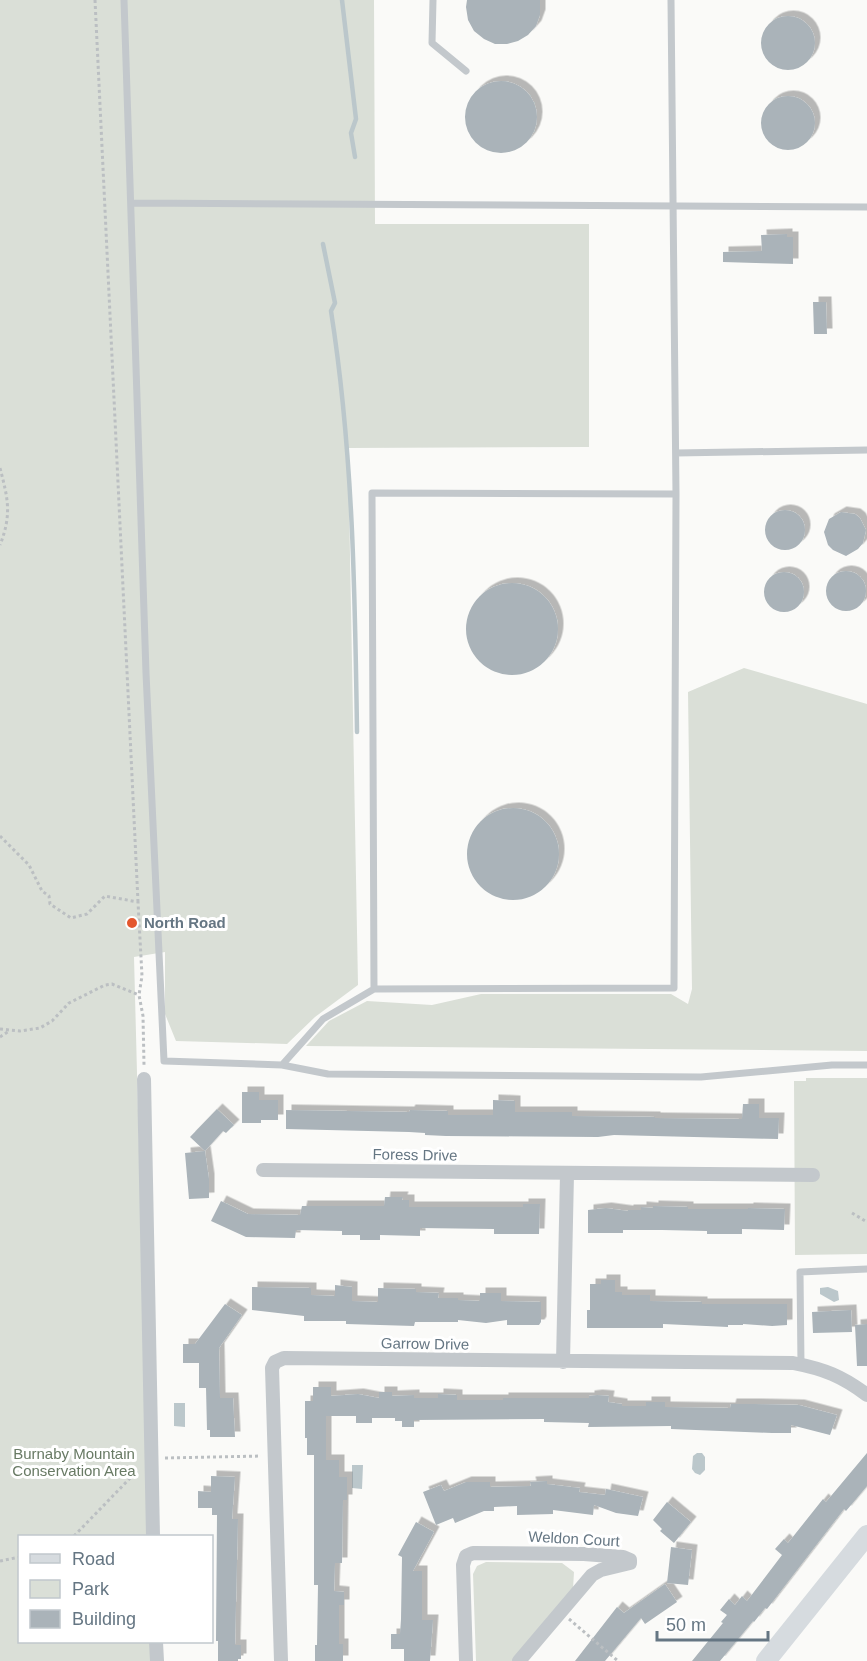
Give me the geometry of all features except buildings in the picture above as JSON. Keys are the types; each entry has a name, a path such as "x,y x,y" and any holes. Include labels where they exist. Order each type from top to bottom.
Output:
{"street":[{"path":"144,1079 153,1535"},
{"name":"Foress Drive","path":"263,1170 813,1175"},
{"path":"563,1362 567,1174"},
{"name":"Garrow Drive","path":"281,1661 272,1368 275,1362 284,1358 793,1363 822,1369 846,1379 867,1395"},
{"path":"766,1661 867,1535"},
{"name":"Weldon Court","path":"466,1661 463,1565 466,1556 472,1552 584,1554 623,1557 630,1560 630,1563 601,1569 592,1575 519,1661"},
{"path":"156,1643 157,1661"}],"lane":[{"path":"124,0 146,673 164,1061 282,1065 328,1074 678,1077 832,1065 867,1065"},
{"path":"433,0 432,44 466,71"},
{"path":"282,1065 323,1019 374,989 674,988 676,453 671,0"},
{"path":"131,203 673,204 867,207"},
{"path":"676,453 867,450"},
{"path":"374,989 372,493 676,494"},
{"path":"801,1365 800,1272 867,1269"}],"path":[{"path":"95,0 142,976 139,995 143,1016 144,1079"},
{"path":"0,468 9,505 5,533 0,545"},
{"path":"0,836 29,865 42,891 50,896 50,904 71,918 87,914 105,896 138,902"},
{"path":"0,1029 40,1028 52,1021 69,1003 105,985 112,984 139,995"},
{"path":"0,1037 10,1030"},
{"path":"852,1213 867,1222"},
{"path":"75,1535 150,1458 274,1456"},
{"path":"0,1561 18,1557"},
{"path":"561,1612 618,1661"}],"green space":[{"name":"Burnaby Mountain Conservation Area","path":"0,0 374,0 375,224 589,224 589,447 348,448 358,985 315,1017 287,1044 176,1041 165,1014 165,952 134,957 149,1535 18,1535 18,1643 151,1643 152,1661 0,1661"},
{"path":"744,668 867,704 867,1051 306,1046 329,1021 367,1001 432,1005 481,994 671,994 688,1004 692,989 688,692"},
{"path":"806,1078 867,1078 867,1254 795,1255 794,1081 806,1081"},
{"path":"486,1562 562,1563 574,1572 573,1589 512,1661 476,1661 473,1574 477,1566"}],"shaded area":[{"path":"828,1287 838,1291 839,1300 834,1302 820,1294 820,1288"},
{"path":"174,1403 185,1403 185,1427 174,1426"},
{"path":"702,1453 705,1457 705,1470 700,1475 692,1469 693,1456"},
{"path":"352,1465 363,1465 362,1489 352,1488"}],"waterway":[{"path":"342,0 356,119 351,133 355,157"},
{"path":"323,244 335,303 331,311 344,416 352,521 357,732"}],"place":[{"name":"North Road","path":"132,923"}]}
